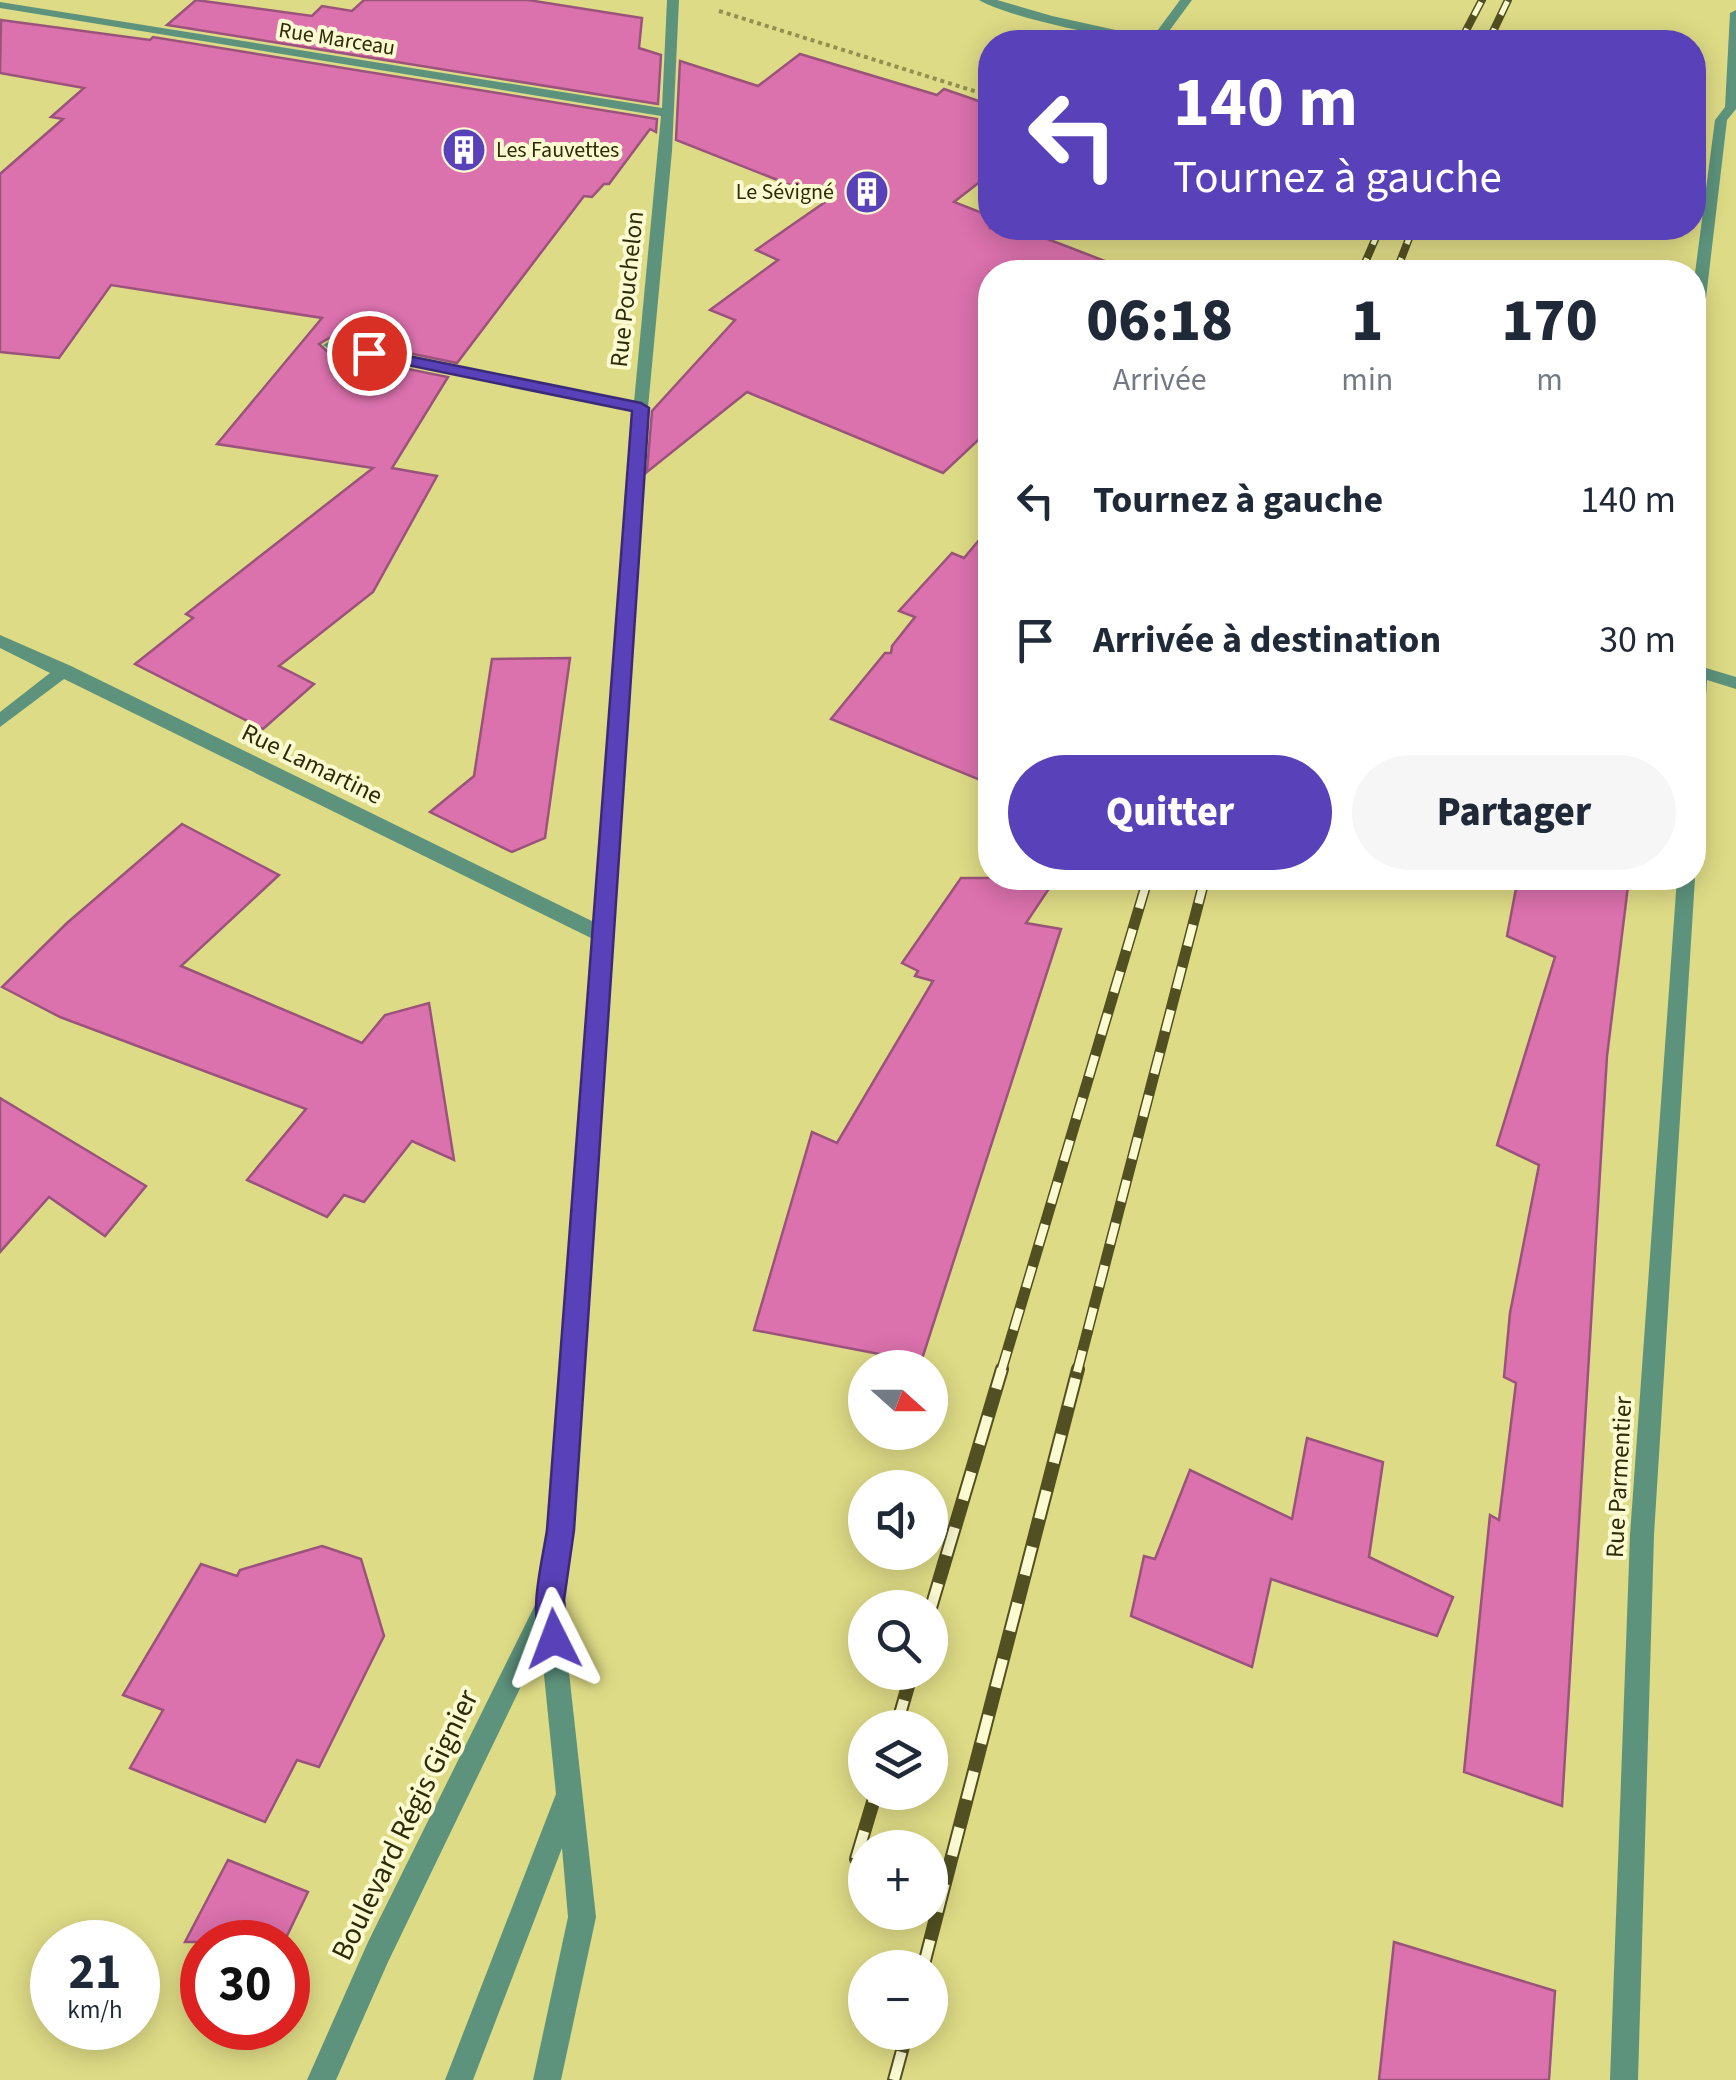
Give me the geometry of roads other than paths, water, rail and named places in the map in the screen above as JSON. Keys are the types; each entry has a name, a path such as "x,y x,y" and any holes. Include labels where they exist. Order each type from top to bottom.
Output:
{"street":[{"name":"Rue Pouchelon","path":"550,1600 560,1530 641,408 668,113 673,0"},
{"path":"985,0 1101,30"},
{"path":"1165,30 1186,0"},
{"name":"Rue Marceau","path":"0,4 668,113"},
{"path":"1704,260 1721,120 1734,107 1736,13"},
{"path":"330,345 641,408"},
{"name":"Rue Lamartine","path":"0,641 601,934"},
{"path":"0,720 65,670"},
{"path":"1706,674 1736,683"},
{"name":"Rue Parmentier","path":"1624,2080 1642,1535 1685,890"},
{"path":"547,2080 582,1917 550,1600"},
{"name":"Boulevard Régis Gignier","path":"321,2080 378,1952 550,1600"},
{"path":"460,2080 569,1794"}],"railway":[{"path":"1466,30 1482,0"},
{"path":"1494,30 1508,0"},
{"path":"1366,260 1375,240"},
{"path":"1401,260 1408,240"},
{"path":"1001,1372 1144,890"},
{"path":"1077,1372 1202,890"},
{"path":"936,1590 1002,1369"},
{"path":"928,1950 1078,1369"},
{"path":"901,1710 907,1690"},
{"path":"865,1830 871,1810"},
{"path":"894,2080 902,2050"}],"place":[{"name":"Les Fauvettes","path":"464,150"},
{"name":"Le Sévigné","path":"867,192"}]}
